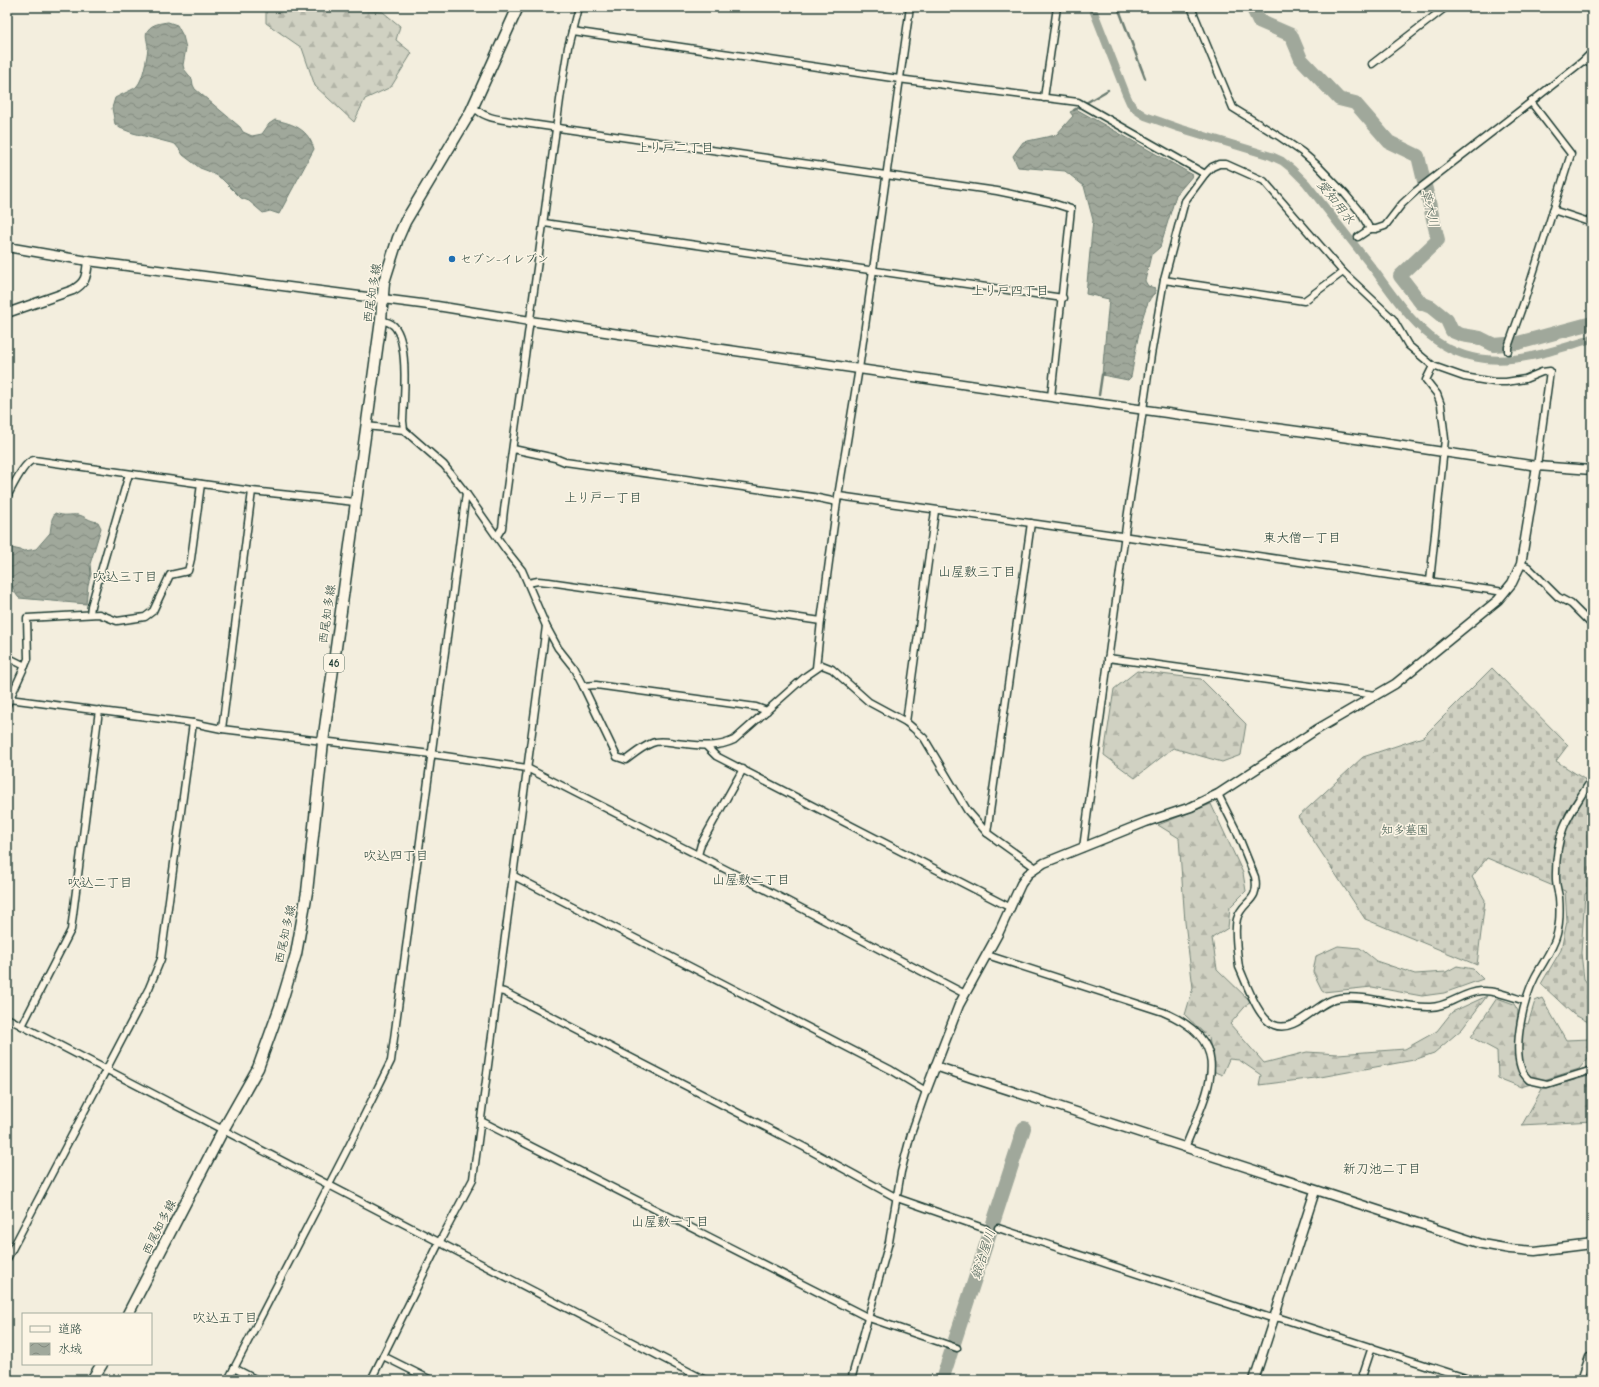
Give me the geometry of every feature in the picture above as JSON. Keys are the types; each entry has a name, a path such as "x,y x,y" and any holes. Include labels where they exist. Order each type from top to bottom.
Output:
{"main road":[{"name":"西尾知多線","path":"129,1313 223,1130 258,1068 281,1004 296,954 307,892 323,742 381,320 384,282 391,257 405,222 471,111 518,7"},
{"path":"92,1380 101,1365"}],"street":[{"path":"497,536 502,528 568,47 578,7"},
{"path":"816,668 838,499 873,270 910,7"},
{"path":"1044,98 1057,7"},
{"path":"1192,7 1233,108 1280,137 1302,152 1317,165 1360,212 1370,229"},
{"path":"1372,64 1446,7"},
{"path":"572,31 1078,102 1205,174"},
{"path":"1358,237 1370,229 1385,226 1402,204 1416,191 1583,61 1592,52"},
{"path":"1583,61 1592,64"},
{"path":"1508,351 1508,347 1571,154 1531,102"},
{"path":"471,111 477,110 481,114 492,118 997,191 1072,208 1051,396"},
{"path":"851,1380 889,1242 901,1172 911,1134 926,1091 958,1005 987,954 1021,884 1028,874 1044,863 1083,848 1146,822 1191,807 1218,794 1316,730 1395,684 1498,600 1512,583 1521,564 1538,466 1550,371 1542,372 1525,379 1494,382 1464,377 1433,366 1408,345 1393,319 1342,272 1264,181 1226,164 1219,164 1212,167 1185,201 1164,280 1143,409 1083,848"},
{"path":"1553,210 1592,223"},
{"path":"544,223 1063,298"},
{"path":"7,247 88,261 437,306 530,321 1538,466 1592,470"},
{"path":"7,313 73,290 80,286 84,281 88,261"},
{"path":"1164,280 1304,301 1342,272"},
{"path":"381,320 394,326 400,336 404,351 404,430"},
{"path":"1430,581 1437,520 1436,510 1444,452 1441,404 1426,380 1433,366"},
{"path":"366,426 404,430 444,465 466,493 522,570 546,626 558,648 573,667 617,757 626,760 653,742 667,742 707,747 724,745 734,740 816,668 822,665 832,669 869,702 906,722 924,738 967,810 987,833 1036,868"},
{"path":"513,449 555,458 566,462 813,497 1031,523 1504,592"},
{"path":"7,497 26,464 31,460 252,491 355,502"},
{"path":"90,614 129,474"},
{"path":"201,484 188,571 170,575 153,611 145,617 117,621 99,614 27,618 28,659 8,702 99,710 193,723 222,729 431,754 527,768 774,894 965,994"},
{"path":"222,729 252,491"},
{"path":"228,1380 329,1186 391,1061 466,493"},
{"path":"906,722 935,511"},
{"path":"987,833 1031,523"},
{"path":"1521,564 1528,567 1558,597 1571,604 1592,625"},
{"path":"528,583 538,581 549,582 821,621"},
{"path":"371,1380 439,1243 473,1179 546,626"},
{"path":"7,657 25,666"},
{"path":"1108,658 1377,695"},
{"path":"583,686 596,685 756,708 767,711"},
{"path":"22,1026 71,930 99,710"},
{"path":"7,1259 149,988 161,959 193,723"},
{"path":"707,747 716,756 1010,908"},
{"path":"698,855 701,844 743,769"},
{"path":"1592,779 1569,814 1562,830 1556,852 1556,882 1559,897 1560,918 1557,933 1552,947 1536,975 1525,1001 1518,1042 1518,1058 1521,1069 1529,1080 1546,1084 1592,1070"},
{"path":"1218,794 1236,830 1255,878 1255,894 1242,909 1237,919 1238,960 1242,973 1261,1013 1269,1022 1279,1026 1290,1026 1322,1004 1339,998 1361,999 1429,1008 1442,1006 1465,995 1488,991 1525,1001"},
{"path":"514,876 885,1066 926,1091"},
{"path":"987,954 1164,1012 1189,1024 1201,1037 1210,1052 1212,1062 1209,1086 1186,1148"},
{"path":"499,991 504,992 804,1147 897,1198 986,1229"},
{"path":"7,1018 705,1380"},
{"path":"935,1066 1315,1191 1482,1244 1510,1249 1535,1251 1592,1244"},
{"path":"481,1121 869,1318 957,1348"},
{"path":"1254,1380 1315,1191"},
{"path":"998,1228 1268,1317 1274,1317 1372,1347 1463,1379 1472,1380"},
{"path":"1361,1380 1372,1347"},
{"path":"383,1356 431,1380"},
{"path":"1581,1380 1589,1357 1592,1358"},
{"path":"234,1368 256,1380"}],"green space":[{"path":"266,7 347,7 350,10 383,12 400,26 396,40 412,53 391,87 365,99 354,122 315,86 302,48 266,23"},
{"name":"知多墓園","path":"1492,668 1568,745 1556,761 1592,784 1592,890 1585,894 1581,953 1584,979 1592,989 1592,1024 1573,1014 1541,984 1561,950 1567,921 1565,891 1487,858 1472,877 1485,900 1477,965 1365,919 1298,817 1363,757 1423,737"},
{"path":"1137,671 1201,679 1246,724 1241,755 1222,762 1173,748 1135,778 1104,755 1114,689"},
{"path":"1211,804 1243,873 1246,891 1230,907 1228,928 1212,938 1217,969 1250,1001 1230,1024 1264,1063 1307,1052 1338,1054 1405,1049 1437,1031 1452,1012 1487,996 1462,1029 1434,1053 1414,1060 1315,1078 1259,1085 1261,1075 1239,1060 1229,1059 1222,1075 1215,1072 1209,1038 1185,1015 1193,988 1185,922 1179,838 1158,825"},
{"path":"1338,946 1360,948 1376,961 1415,974 1446,972 1457,966 1473,969 1483,979 1444,993 1422,996 1372,987 1323,992 1313,972 1316,956"},
{"path":"1497,998 1514,1004 1518,1011 1517,1022 1528,1024 1535,1001 1542,998 1566,1040 1590,1039 1589,1057 1579,1069 1521,1087 1498,1078 1497,1051 1471,1037"},
{"path":"1589,1076 1592,1098 1592,1121 1522,1125 1542,1089"}],"water":[{"path":"168,22 177,25 183,36 186,48 183,65 184,69 192,79 195,89 240,127 243,132 252,136 262,134 269,124 275,120 288,123 299,128 311,142 314,149 279,214 270,211 263,213 249,201 241,198 222,179 200,168 183,155 175,144 133,133 120,128 115,124 112,108 115,98 136,87 143,74 148,48 146,36 147,32 154,25"},
{"path":"1076,109 1193,175 1176,195 1160,247 1151,255 1145,281 1148,286 1155,288 1155,293 1150,299 1142,319 1131,377 1128,380 1102,375 1109,299 1086,294 1093,220 1084,186 1065,171 1018,167 1013,156 1023,142 1056,135 1073,116 1070,112"},
{"path":"55,513 81,516 98,522 101,528 90,564 91,574 86,604 19,598 7,580 7,547 25,551 36,549 50,533 52,519"}],"waterway":[{"name":"愛知用水","path":"1092,7 1126,94 1130,103 1136,110 1145,116 1179,128 1271,156 1282,161 1306,183 1407,314 1436,341 1463,354 1478,358 1499,360 1526,357 1553,351 1592,339"},
{"path":"1118,7 1145,78"},
{"name":"草木川","path":"1252,7 1259,21 1291,35 1301,59 1339,99 1355,103 1389,142 1418,156 1438,240 1400,276 1421,303 1431,307 1447,320 1452,331 1462,335 1480,338 1494,345 1518,343 1592,323"},
{"path":"1074,110 1108,90"},
{"path":"1099,395 1102,375 1104,373"},
{"name":"鍛治屋川","path":"942,1380 1024,1128"}],"place":[{"name":"セブン-イレブン","path":"452,259"}],"district":[{"name":"上り戸二丁目","path":"675,147"},
{"name":"上り戸四丁目","path":"1010,290"},
{"name":"上り戸一丁目","path":"603,497"},
{"name":"東大僧一丁目","path":"1302,537"},
{"name":"山屋敷三丁目","path":"977,571"},
{"name":"吹込三丁目","path":"125,576"},
{"name":"吹込四丁目","path":"396,855"},
{"name":"山屋敷二丁目","path":"751,879"},
{"name":"吹込二丁目","path":"100,882"},
{"name":"新刀池二丁目","path":"1382,1168"},
{"name":"山屋敷一丁目","path":"670,1221"},
{"name":"吹込五丁目","path":"225,1317"}]}
